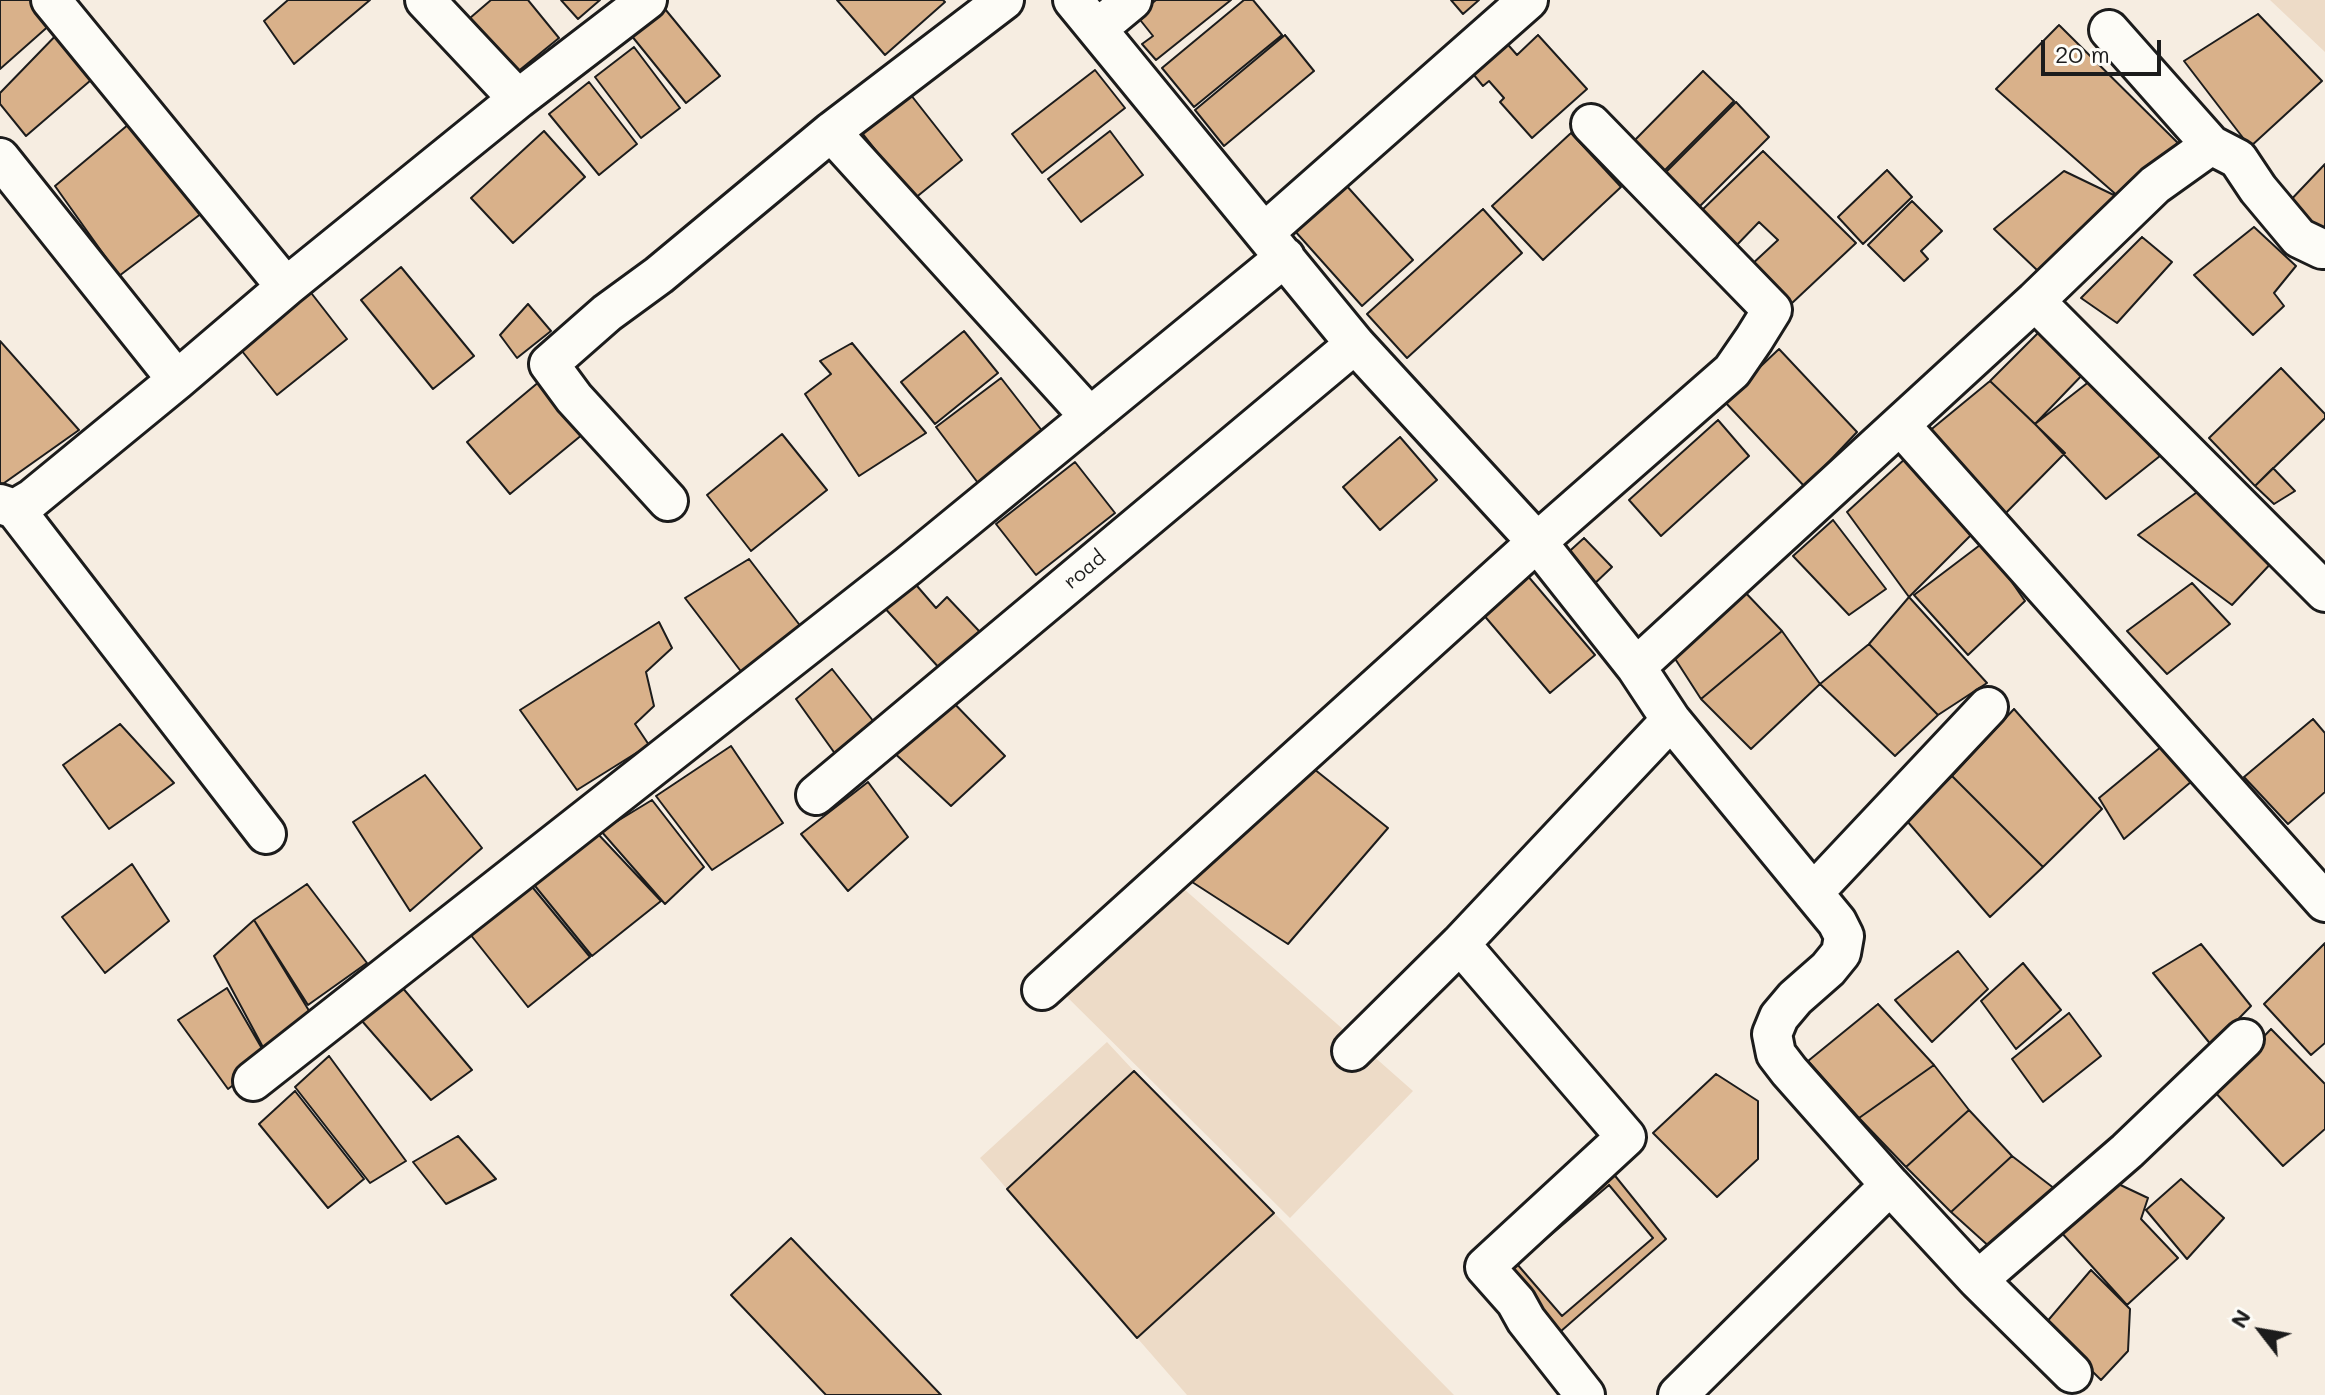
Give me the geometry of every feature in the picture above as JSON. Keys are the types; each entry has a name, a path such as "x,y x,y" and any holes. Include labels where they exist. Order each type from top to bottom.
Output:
{"street":[{"path":"51,0 286,287"},
{"path":"425,0 518,99"},
{"path":"266,834 8,507 32,499 286,287 518,99 647,0"},
{"path":"668,501 574,398 549,364 607,313 659,275 831,132 1004,0"},
{"path":"1073,0 1355,344 1537,542 1636,667 1671,720 1837,922 1844,936 1841,953 1779,1017 1772,1034 1776,1054 1978,1280 2072,1373"},
{"path":"1097,29 1132,0"},
{"path":"253,1081 883,586 1090,417 1528,0"},
{"path":"2109,30 2211,145 2238,159 2258,189 2299,238 2325,249"},
{"path":"1042,990 1537,542 1732,371 1772,310 1591,124"},
{"path":"831,132 1090,417"},
{"path":"1636,667 2035,301 2155,185 2211,145"},
{"path":"0,158 177,380"},
{"path":"2035,301 2325,592"},
{"name":"road","path":"816,795 1355,344"},
{"path":"1900,425 2325,902"},
{"path":"1813,893 1988,707"},
{"path":"1352,1051 1460,944 1671,720"},
{"path":"1460,944 1626,1137 1485,1267 1516,1302 1526,1320 1585,1395"},
{"path":"1978,1280 2127,1151 2244,1039"},
{"path":"1678,1395 1890,1185"}],"shaded area":[{"path":"2270,0 2325,0 2325,52"},
{"path":"1167,874 1413,1091 1290,1218 1058,988"},
{"path":"1107,1042 1454,1395 1187,1395 980,1158"}],"building":[{"path":"0,0 32,0 52,23 0,69"},
{"path":"288,0 370,0 294,64 264,21"},
{"path":"491,0 528,0 559,38 516,73 470,18"},
{"path":"561,0 600,0 578,19"},
{"path":"837,0 943,0 945,2 885,55"},
{"path":"1156,0 1231,0 1156,60 1142,44 1153,36 1137,16"},
{"path":"1244,0 1253,0 1282,35 1194,107 1162,68"},
{"path":"1451,0 1479,0 1463,14"},
{"path":"665,9 720,76 686,103 631,35"},
{"path":"2258,14 2322,81 2250,147 2184,61"},
{"path":"2059,25 2183,148 2120,198 1996,89"},
{"path":"64,27 98,74 26,136 0,104 0,93"},
{"path":"1285,35 1314,71 1224,146 1195,110"},
{"path":"1538,35 1587,89 1532,138 1500,102 1504,98 1489,81 1483,86 1469,69 1503,39 1517,55"},
{"path":"634,47 680,108 641,138 595,77"},
{"path":"1095,70 1125,108 1042,173 1012,134"},
{"path":"1703,71 1734,101 1658,177 1628,147"},
{"path":"589,82 637,144 599,175 549,114"},
{"path":"907,90 962,160 914,199 859,129"},
{"path":"1736,102 1769,137 1694,212 1660,178"},
{"path":"129,124 202,213 119,276 55,186"},
{"path":"544,131 585,177 513,243 471,198"},
{"path":"1110,131 1143,175 1081,222 1048,179"},
{"path":"1571,133 1621,187 1543,260 1492,206"},
{"path":"1763,151 1856,243 1791,304 1750,266 1778,240 1759,222 1734,248 1699,213"},
{"path":"2325,164 2325,247 2286,205"},
{"path":"1887,170 1912,197 1863,244 1838,217"},
{"path":"2064,171 2120,198 2038,271 1994,229"},
{"path":"1345,184 1413,260 1362,306 1294,230"},
{"path":"1912,201 1942,231 1921,251 1928,259 1904,281 1868,245"},
{"path":"1483,209 1522,253 1407,358 1367,314"},
{"path":"2254,227 2296,266 2274,293 2284,306 2253,335 2194,275"},
{"path":"2142,237 2172,262 2117,323 2081,298"},
{"path":"401,267 474,356 433,389 361,300"},
{"path":"305,285 347,339 277,395 234,341"},
{"path":"528,304 551,331 517,358 500,335"},
{"path":"2045,326 2086,371 2035,424 1990,381"},
{"path":"964,331 998,373 935,424 901,382"},
{"path":"0,341 79,430 0,486"},
{"path":"852,343 926,433 859,476 805,394 831,374 820,361"},
{"path":"1779,349 1857,432 1805,487 1724,401"},
{"path":"2281,368 2325,414 2325,418 2255,486 2209,438"},
{"path":"2095,377 2165,452 2106,499 2035,424"},
{"path":"1001,378 1043,432 978,483 936,427"},
{"path":"540,381 583,434 510,494 467,442"},
{"path":"1990,381 2065,453 1997,522 1922,437"},
{"path":"1718,420 1749,456 1661,536 1629,500"},
{"path":"782,434 827,490 751,551 707,495"},
{"path":"1400,437 1437,480 1380,530 1343,487"},
{"path":"1907,457 1974,532 1909,597 1847,512"},
{"path":"1075,462 1115,513 1036,575 996,524"},
{"path":"2273,468 2295,491 2274,504 2255,486"},
{"path":"2200,490 2275,559 2232,605 2138,535"},
{"path":"1833,520 1886,589 1849,615 1793,556"},
{"path":"1584,538 1612,567 1590,588 1562,558"},
{"path":"1984,542 2025,601 1968,655 1914,595"},
{"path":"749,559 805,632 746,678 685,598"},
{"path":"1527,575 1595,655 1550,693 1482,613"},
{"path":"911,579 936,608 947,597 980,632 941,670 882,605"},
{"path":"2192,583 2230,624 2167,674 2127,631"},
{"path":"1743,590 1782,631 1701,699 1672,654"},
{"path":"1909,597 1987,683 1938,715 1869,644"},
{"path":"659,622 672,648 646,672 654,706 635,724 649,745 577,790 520,710"},
{"path":"1782,631 1820,684 1751,749 1701,699"},
{"path":"1869,644 1938,715 1895,756 1820,684"},
{"path":"832,669 878,727 836,755 796,699"},
{"path":"947,696 1005,756 951,806 889,748"},
{"path":"2014,709 2102,809 2043,867 1952,776"},
{"path":"2313,719 2325,733 2325,792 2288,824 2244,777"},
{"path":"120,724 174,783 109,829 63,765"},
{"path":"731,746 783,823 712,870 656,796"},
{"path":"2162,746 2192,781 2124,839 2099,798"},
{"path":"1309,765 1388,828 1288,944 1189,880"},
{"path":"425,775 482,848 410,911 353,822"},
{"path":"1952,776 2043,867 1990,917 1907,821"},
{"path":"868,782 908,837 848,891 801,834"},
{"path":"652,800 704,867 665,904 601,831"},
{"path":"598,834 661,901 592,956 531,881"},
{"path":"132,864 169,921 105,973 62,917"},
{"path":"529,883 590,957 528,1007 466,929"},
{"path":"307,884 367,963 308,1005 254,920"},
{"path":"254,920 311,1014 265,1051 214,956"},
{"path":"2325,943 2325,1043 2311,1055 2264,1004"},
{"path":"2201,944 2251,1006 2212,1046 2153,973"},
{"path":"1958,951 1988,989 1932,1042 1895,1000"},
{"path":"2023,963 2061,1010 2016,1049 1981,1001"},
{"path":"396,980 472,1070 431,1100 355,1013"},
{"path":"227,988 268,1059 228,1089 178,1020"},
{"path":"1878,1004 1934,1065 1859,1118 1808,1061"},
{"path":"2069,1013 2101,1056 2043,1102 2012,1059"},
{"path":"2271,1029 2325,1084 2325,1129 2283,1166 2213,1090"},
{"path":"329,1056 406,1161 370,1183 295,1087"},
{"path":"1934,1065 1969,1110 1906,1167 1859,1118"},
{"path":"1134,1071 1274,1213 1137,1338 1007,1189"},
{"path":"1716,1074 1758,1101 1758,1159 1717,1197 1653,1133"},
{"path":"295,1091 364,1179 328,1208 259,1124"},
{"path":"1969,1110 2012,1156 1951,1212 1906,1167"},
{"path":"458,1136 496,1179 446,1204 413,1162"},
{"path":"2012,1156 2055,1189 1992,1249 1951,1212"},
{"path":"1612,1172 1666,1239 1560,1332 1507,1267"},
{"path":"2181,1179 2224,1218 2187,1259 2146,1210"},
{"path":"2112,1181 2148,1198 2141,1219 2178,1258 2127,1305 2060,1231"},
{"path":"1609,1185 1653,1238 1562,1316 1517,1264"},
{"path":"791,1238 941,1395 826,1395 731,1295"},
{"path":"2091,1270 2130,1309 2128,1351 2101,1380 2045,1324"}]}
